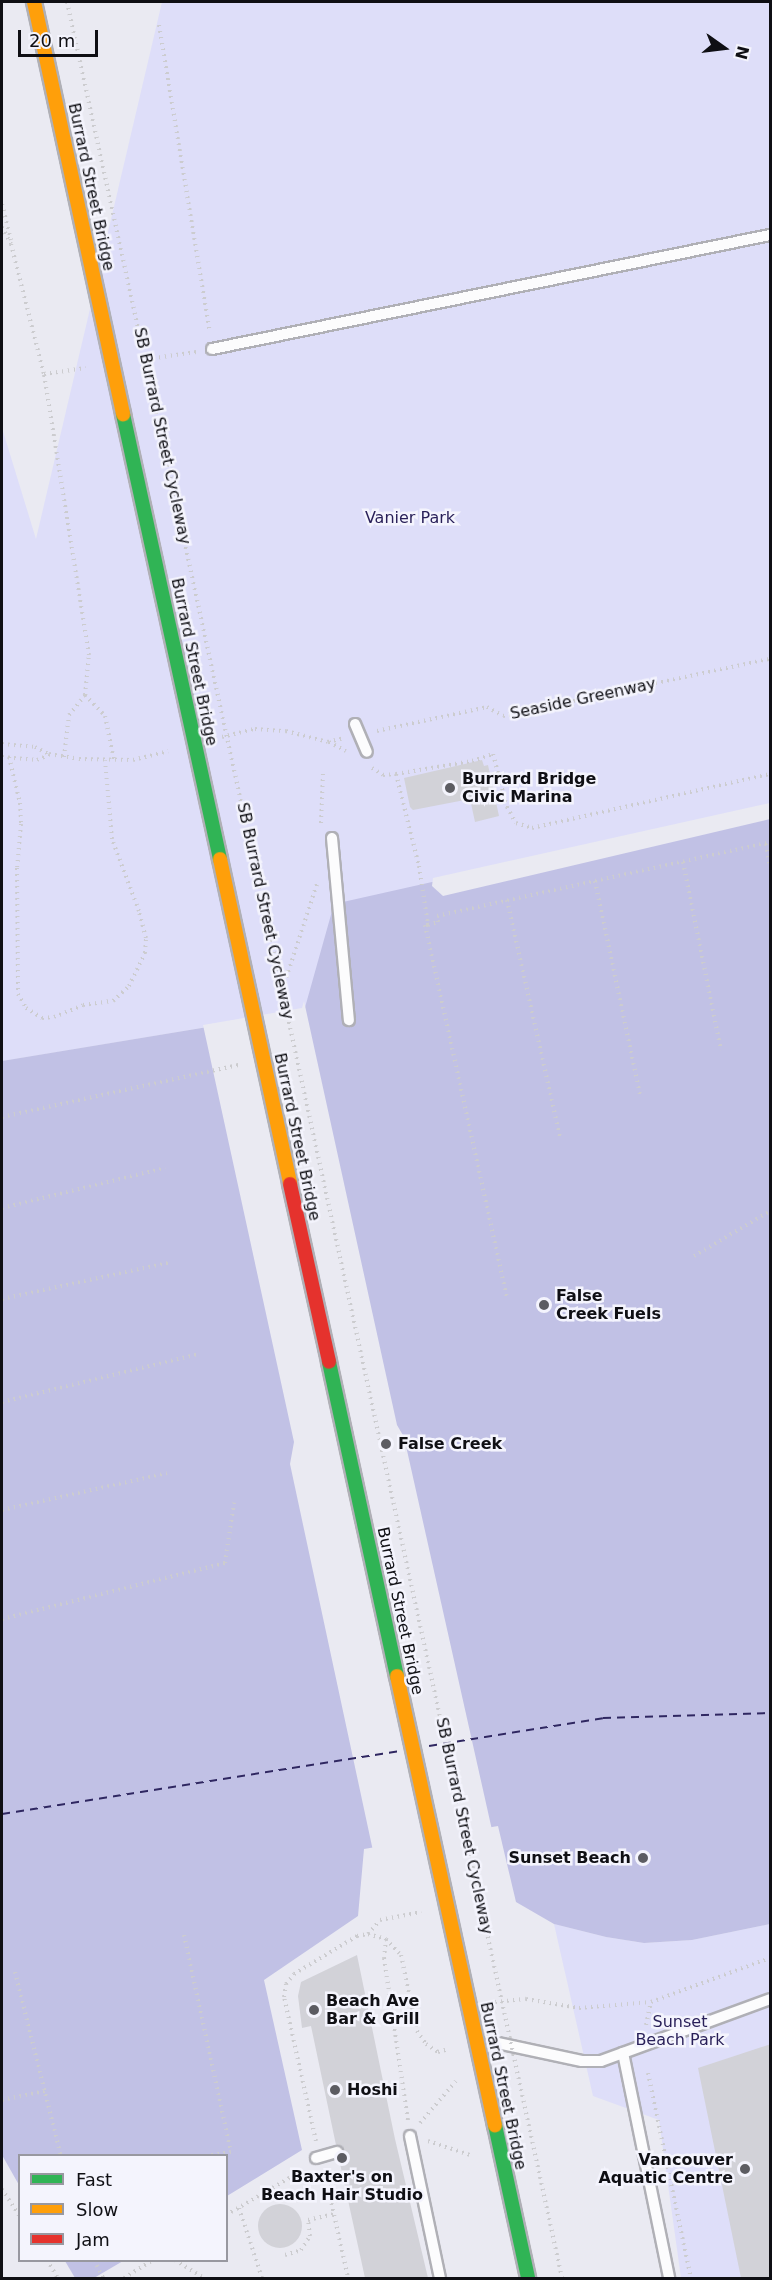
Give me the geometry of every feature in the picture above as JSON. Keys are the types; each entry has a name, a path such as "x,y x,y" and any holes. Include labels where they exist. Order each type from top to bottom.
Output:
{"main road":[{"name":"Burrard Street Bridge","path":"34,2 528,2278"}],"lane":[{"path":"212,350 771,235"},
{"path":"357,729 366,758"},
{"path":"332,838 349,1020"},
{"path":"447,1878 479,2040 582,2061 602,2061 771,1999"},
{"path":"623,2053 669,2278"},
{"path":"410,2136 440,2278"},
{"path":"316,2158 337,2152"}],"path":[{"name":"SB Burrard Street Cycleway","path":"67,2 562,2278"},
{"path":"2,204 44,374"},
{"path":"2,227 11,244"},
{"name":"Seaside Greenway","path":"355,757 328,742 357,729 487,707 503,716 771,659"},
{"path":"86,695 105,716 114,760"},
{"path":"2,744 35,747 49,754 38,760 2,757"},
{"path":"366,758 383,775 472,761 493,754 507,807 516,823 532,828 771,774"},
{"path":"9,758 20,803 21,824 17,868 18,994 26,1008 42,1018 54,1017 83,1005 112,1001 129,986 145,953 146,938 139,911 112,839 105,760"},
{"path":"396,774 419,866 428,925"},
{"path":"507,1299 424,926 438,922 437,916 768,843 771,867"},
{"path":"683,862 721,1050"},
{"path":"595,881 640,1094"},
{"path":"507,900 560,1137"},
{"path":"278,1006 292,962"},
{"path":"2,1118 249,1063"},
{"path":"2,1208 165,1168"},
{"path":"694,1256 771,1211"},
{"path":"2,1299 171,1262"},
{"path":"2,1402 199,1354"},
{"path":"2,1510 167,1473"},
{"path":"2,1619 225,1563 234,1503"},
{"path":"368,1934 380,1920 426,1911"},
{"path":"228,2215 308,2166 316,2158 317,2146 284,1997 286,1984 303,1969 357,1936 368,1934 386,1939 401,1955 417,2031 426,2044"},
{"path":"184,1935 231,2152 218,2154"},
{"path":"386,1939 384,1958 410,2136"},
{"path":"526,1999 579,2008 651,2002 771,1958"},
{"path":"15,1972 61,2154"},
{"path":"642,2045 691,2278"},
{"path":"410,2136 456,2082"},
{"path":"2,2100 45,2091"},
{"path":"450,2147 470,2156"},
{"path":"325,2172 348,2278"},
{"path":"2,2189 18,2214"},
{"path":"239,2208 262,2278"},
{"path":"285,2255 301,2250 310,2236 308,2220 334,2214"},
{"path":"48,2262 58,2278"},
{"path":"95,2262 103,2278"},
{"path":"124,2278 150,2262"},
{"path":"179,2262 204,2278"}],"green space":[{"name":"Vanier Park","path":"162,2 770,2 770,806 304,1011 3,1061 2,428 36,539"},
{"name":"Sunset Beach Park","path":"554,1924 606,1937 644,1943 692,1940 770,1924 770,2278 681,2278 659,2120 593,2096"}],"shaded area":[{"name":"False Creek","path":"770,806 770,1924 692,1940 644,1943 606,1937 554,1924 516,1902 498,1826 364,1849 358,1916 264,1980 302,2150 228,2195 228,2154 18,2154 18,2183 2,2155 2,1061 304,1011 334,904"},
{"path":"66,2262 121,2262 94,2278 75,2278"}],"pier":[{"path":"770,803 770,819 443,896 432,886 433,878"},
{"path":"304,1001 397,1425 404,1437 492,1830 373,1851 290,1464 294,1442 203,1025 302,1008"}],"building":[{"name":"Burrard Bridge Civic Marina","path":"482,760 484,766 488,765 499,816 475,822 470,799 413,810 410,807 404,778"},
{"path":"357,1955 395,2139 428,2278 365,2278 339,2159 344,2151 342,2146 336,2145 311,2026 302,2028 298,1996 301,1982"},
{"name":"Vancouver Aquatic Centre","path":"771,2044 771,2278 741,2278 698,2068"},
{"path":"280,2204 289,2205 296,2210 301,2217 301,2235 296,2242 289,2247 280,2248 271,2247 264,2242 259,2235 258,2226 259,2217 264,2210 271,2205"}],"ferry route":[{"path":"429,1746 603,1718 770,1713"},
{"path":"2,1814 400,1751"}],"traffic: fast":[{"path":"123,414 220,859"},
{"path":"329,1362 397,1676"},
{"path":"495,2125 528,2278"}],"traffic: slow":[{"path":"34,2 123,414"},
{"path":"220,859 290,1184"},
{"path":"397,1676 495,2125"}],"traffic: jam":[{"path":"290,1184 329,1362"}],"place":[{"name":"Burrard Bridge Civic Marina","path":"450,788"},
{"name":"False Creek Fuels","path":"544,1305"},
{"name":"False Creek","path":"386,1444"},
{"name":"Sunset Beach","path":"643,1858"},
{"name":"Beach Ave Bar & Grill","path":"314,2010"},
{"name":"Hoshi","path":"335,2090"},
{"name":"Baxter's on Beach Hair Studio","path":"342,2158"},
{"name":"Vancouver Aquatic Centre","path":"745,2169"}]}
